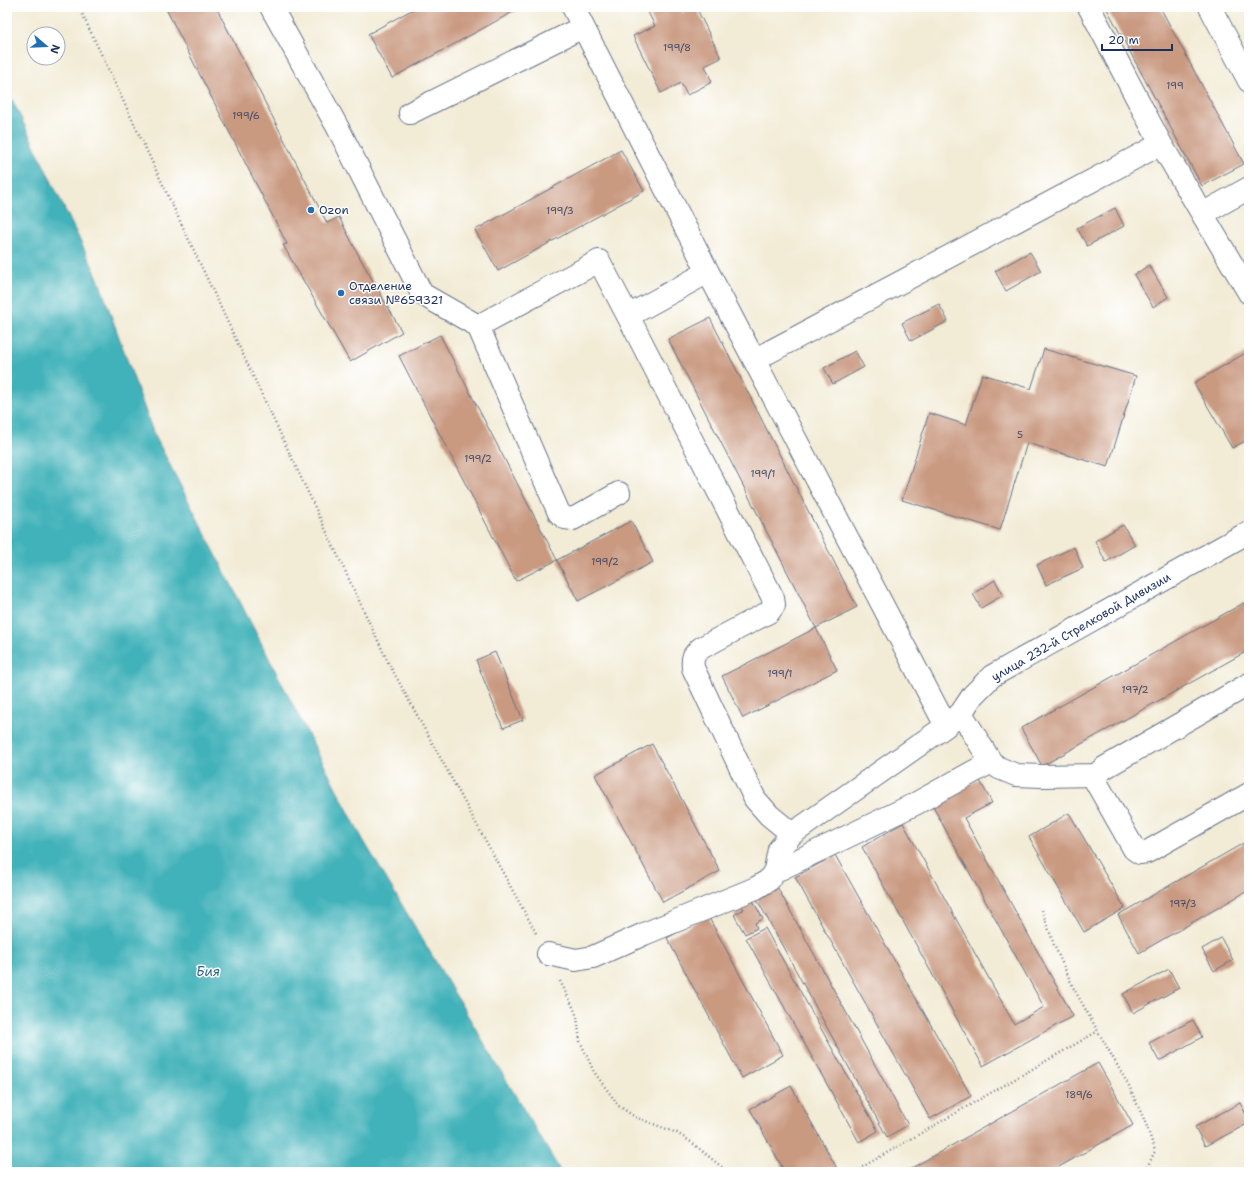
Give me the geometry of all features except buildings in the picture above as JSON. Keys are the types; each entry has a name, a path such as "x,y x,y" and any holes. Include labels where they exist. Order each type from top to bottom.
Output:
{"street":[{"path":"271,7 338,128 422,294 478,326 559,513 565,518 573,519 619,493"},
{"path":"573,7 754,360 954,719 991,762 999,768 1016,775 1096,775 1104,768 1249,684"},
{"path":"1089,7 1161,144 1249,293"},
{"path":"1210,7 1249,81"},
{"path":"410,112 583,27"},
{"path":"754,360 1161,144"},
{"path":"1202,214 1249,188"},
{"path":"478,326 598,261 628,316 773,598 774,605 769,612 701,648 694,655 692,661 693,668 756,799 769,815 792,834"},
{"path":"628,316 708,272"},
{"name":"улица 232-й Стрелковой Дивизии","path":"548,954 576,960 592,958 644,934 756,888 769,880 774,870 778,849 792,834 954,719 973,695 992,676 1249,532"},
{"path":"780,869 915,804 991,762"},
{"path":"1096,775 1096,782 1134,849 1140,853 1147,852 1249,794"}],"path":[{"path":"79,7 388,662 548,954 573,1007 577,1018 580,1040 594,1072 619,1106 635,1117 684,1137 728,1172"},
{"path":"1042,910 1054,944 1074,989 1129,1086 1146,1124 1155,1151 1145,1172"},
{"path":"856,1172 870,1162 1098,1031"}],"water":[{"name":"Бия","path":"7,89 97,276 153,432 362,838 561,1172 7,1172"}],"place":[{"name":"Ozon","path":"311,210"},
{"name":"Отделение связи №659321","path":"341,293"}]}
